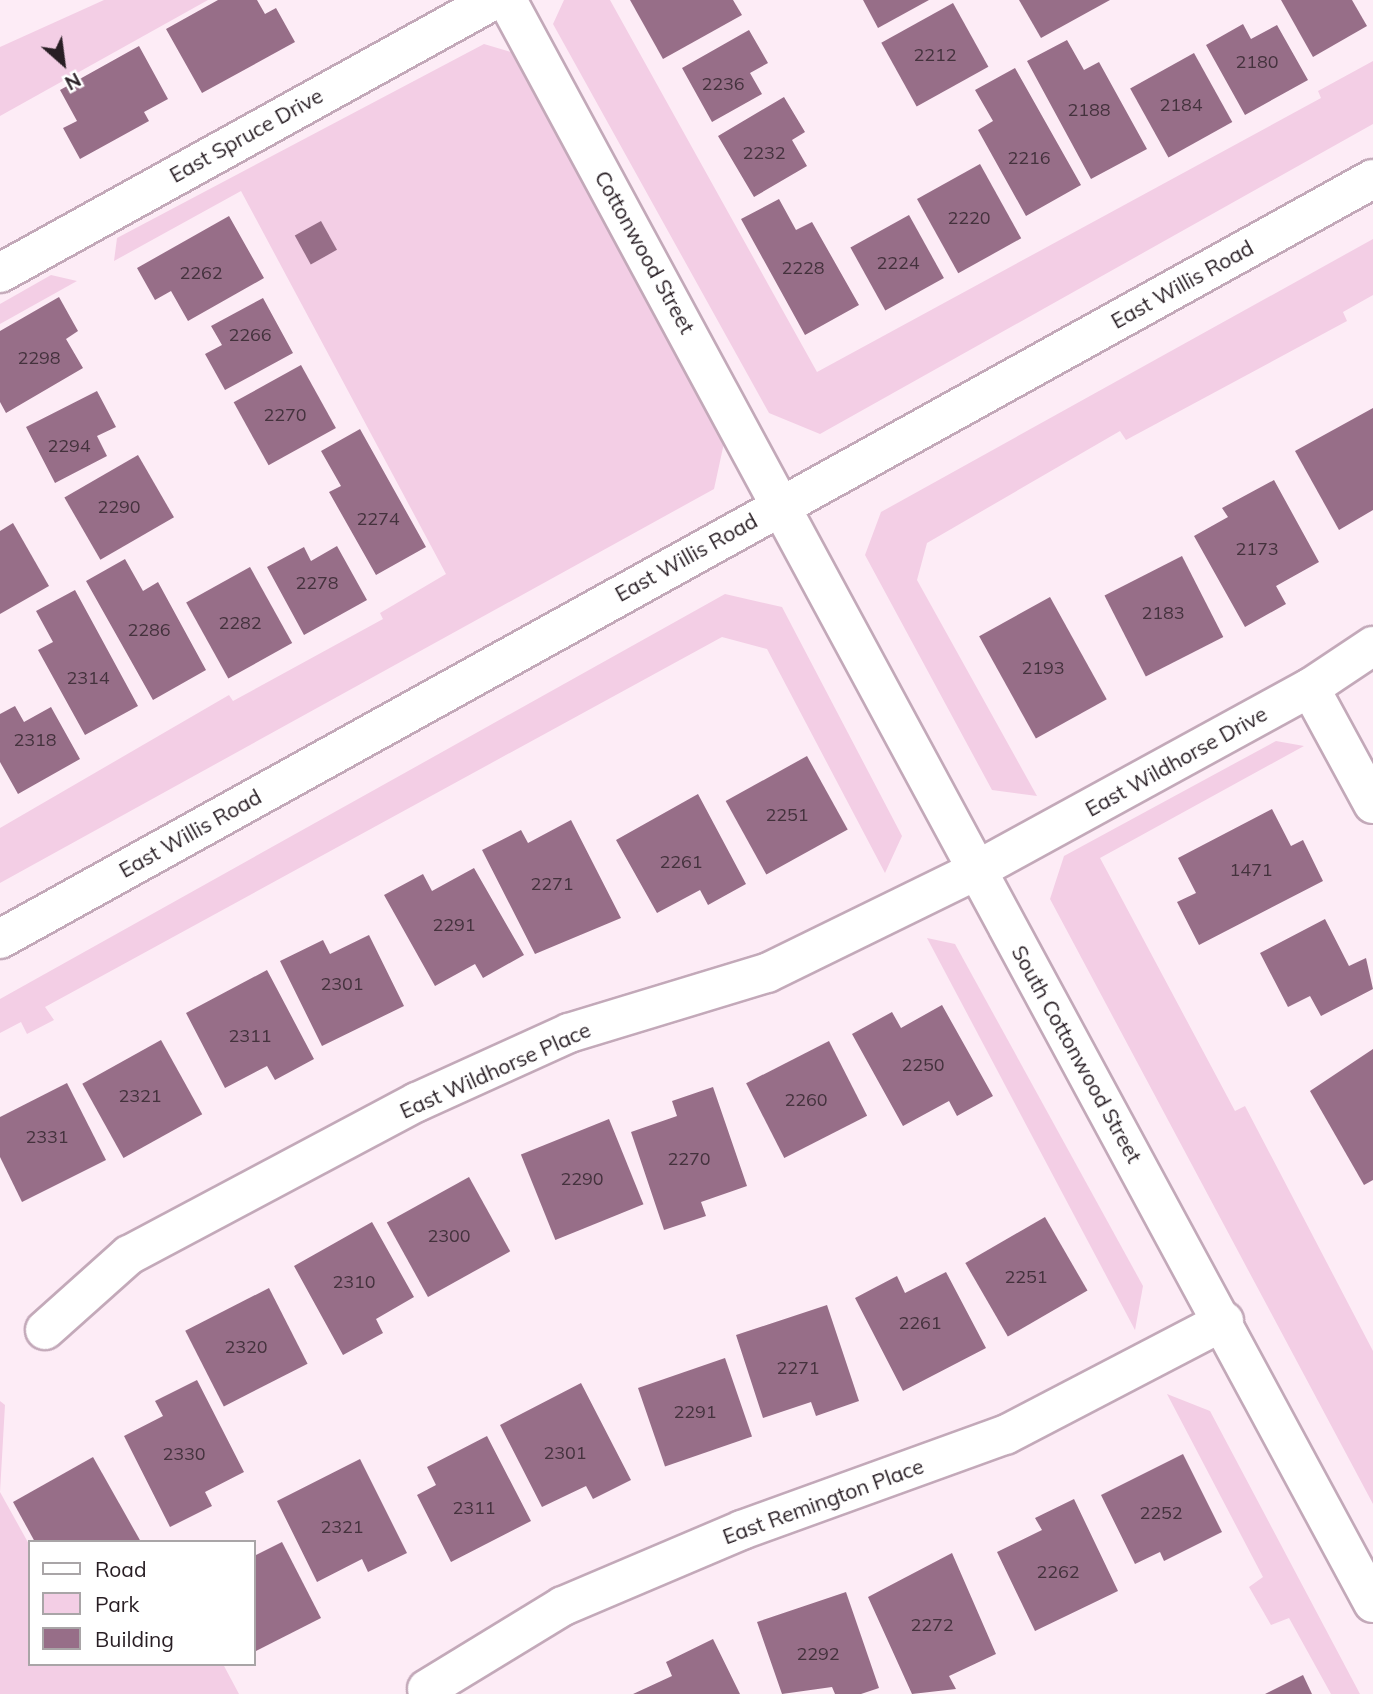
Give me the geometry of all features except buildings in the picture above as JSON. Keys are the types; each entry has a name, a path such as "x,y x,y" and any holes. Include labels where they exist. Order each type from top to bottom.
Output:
{"street":[{"name":"East Spruce Drive","path":"0,273 494,0"},
{"name":"Cottonwood Street","path":"507,0 784,503"},
{"name":"East Willis Road","path":"0,939 1373,179"},
{"name":"South Cottonwood Street","path":"784,503 977,870 1224,1321 1373,1603"},
{"name":"East Wildhorse Drive","path":"977,870 1310,688 1373,646"},
{"path":"1310,688 1373,804"},
{"name":"East Wildhorse Place","path":"46,1330 129,1255 417,1102 569,1033 767,973 977,870"},
{"name":"East Remington Place","path":"427,1689 563,1606 742,1530 1005,1435 1224,1321"}],"green space":[{"path":"104,0 208,0 0,116 0,47"},
{"path":"564,0 610,0 817,372 1321,98 1318,91 1373,61 1373,124 820,434 769,413 553,24"},
{"path":"484,44 511,52 724,443 714,489 0,883 0,828 229,695 233,701 383,619 380,613 446,574 241,191 114,261 117,238"},
{"path":"1373,239 1373,295 1343,312 1347,321 1126,440 1120,431 927,543 917,580 1037,796 992,790 865,555 881,512"},
{"path":"51,275 77,281 0,324 0,304"},
{"path":"725,594 782,607 902,836 885,873 767,649 722,637 45,1007 54,1020 27,1034 21,1022 0,1033 0,999"},
{"path":"1276,741 1304,746 1100,858 1235,1111 1245,1106 1373,1351 1373,1504 1050,899 1064,856"},
{"path":"927,938 955,944 1143,1286 1135,1330"},
{"path":"1167,1394 1210,1411 1360,1694 1331,1694 1289,1618 1271,1625 1249,1587 1263,1577"},
{"path":"0,1401 5,1405 0,1492"},
{"path":"0,1492 28,1542 28,1666 224,1666 239,1694 0,1694"}]}
